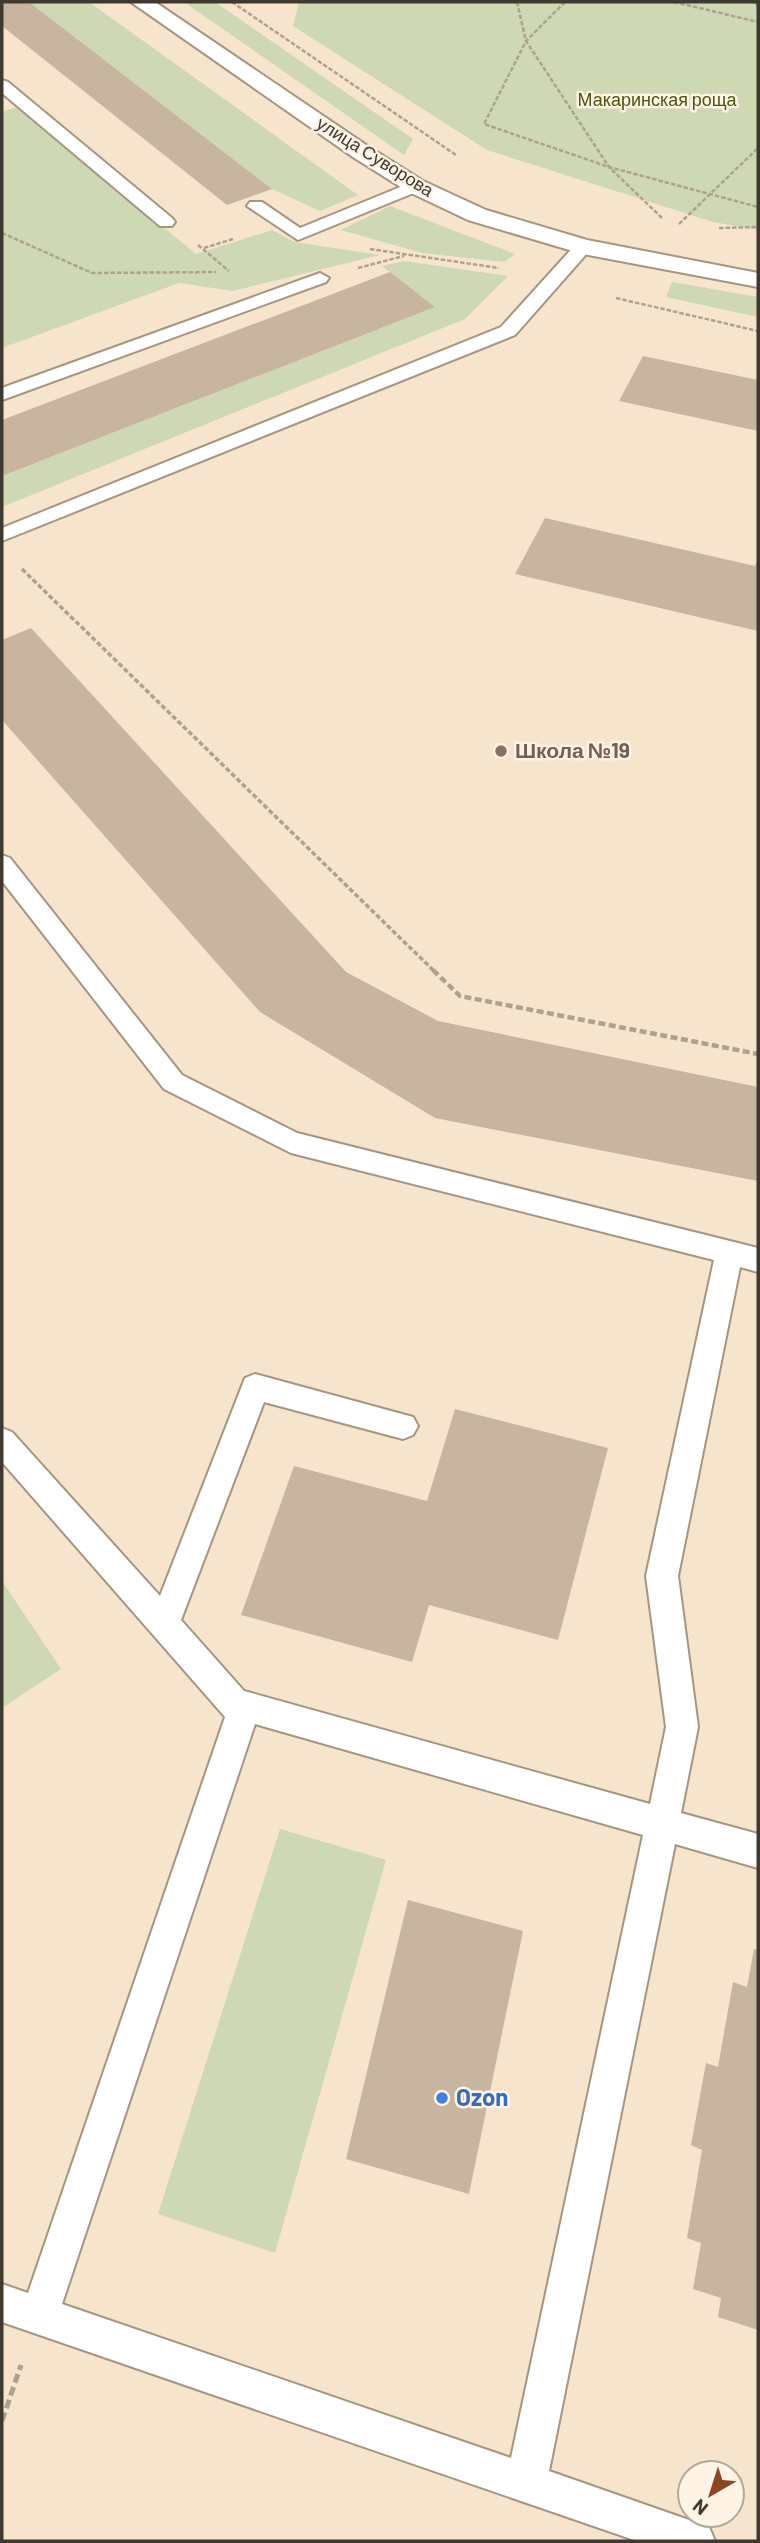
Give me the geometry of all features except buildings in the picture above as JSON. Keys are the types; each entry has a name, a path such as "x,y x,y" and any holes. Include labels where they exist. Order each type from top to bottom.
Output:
{"main road":[{"name":"улица Суворова","path":"145,2 415,186 477,215 583,247 758,280"}],"lane":[{"path":"2,85 166,222"},
{"path":"256,206 298,235 415,186"},
{"path":"2,535 508,331 583,247"},
{"path":"2,394 320,278"},
{"path":"2,864 173,1082 291,1142 758,1260"},
{"path":"526,2484 682,1727 662,1576 729,1253"},
{"path":"164,1625 255,1387 403,1426"},
{"path":"2,1441 243,1713"},
{"path":"39,2316 245,1706 758,1851"},
{"path":"2,2303 695,2541"}],"path":[{"path":"232,2 457,156"},
{"path":"517,2 526,41 609,167 664,220"},
{"path":"565,2 526,41 484,124 609,167 758,207"},
{"path":"674,2 758,22"},
{"path":"754,2 758,5"},
{"path":"673,229 758,148"},
{"path":"298,235 405,256 501,268"},
{"path":"22,569 460,996 758,1054"}],"green space":[{"path":"29,2 89,2 358,195 320,211 272,189"},
{"path":"184,2 215,2 413,139 404,155"},
{"name":"Макаринская роща","path":"299,2 758,2 758,230 713,222 487,150 293,26"},
{"path":"18,107 196,254 272,230 295,242 380,255 233,291 179,283 2,348 2,112"},
{"path":"390,206 515,254 504,262 422,253 341,230"},
{"path":"404,261 508,276 465,319 2,507 2,476 435,307 382,266"},
{"path":"672,282 758,297 758,317 666,297"},
{"path":"2,1581 61,1669 2,1708"},
{"path":"280,1829 386,1860 275,2253 158,2214"}],"place":[{"name":"Школа №19","path":"501,751"},
{"name":"Ozon","path":"442,2098"}]}
